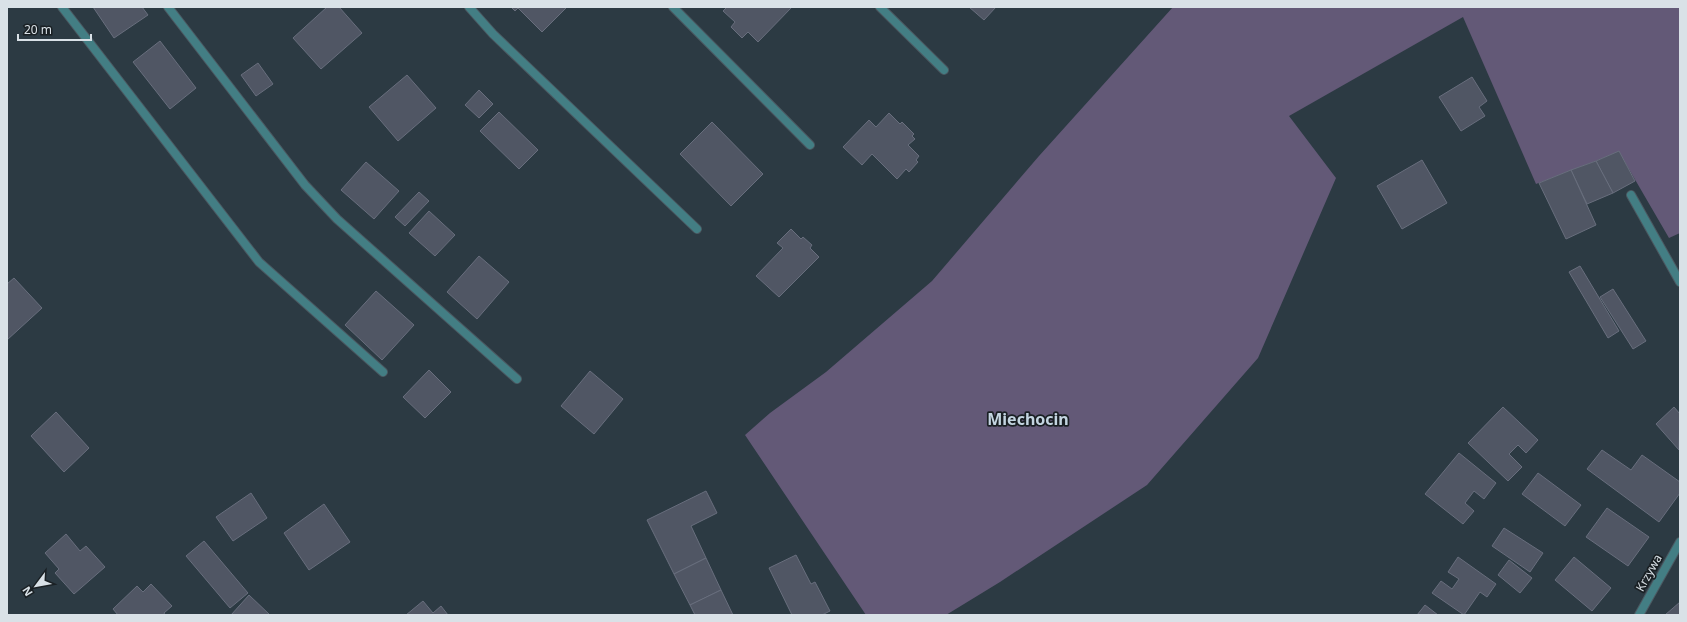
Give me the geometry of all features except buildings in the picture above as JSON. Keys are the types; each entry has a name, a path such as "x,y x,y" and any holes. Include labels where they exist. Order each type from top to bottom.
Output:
{"street":[{"path":"62,7 259,262 382,372"},
{"path":"168,7 305,185 337,219 517,379"},
{"path":"468,7 493,34 697,229"},
{"path":"672,7 810,145"},
{"path":"880,7 944,70"},
{"path":"1631,195 1680,282"},
{"name":"Krzywa","path":"1639,615 1680,542"}],"shaded area":[{"path":"1173,7 1680,7 1680,233 1669,238 1619,152 1536,184 1463,17 1289,116 1336,178 1258,358 1147,485 1000,582 946,615 866,615 745,435 770,413 826,372 932,281 1039,156"}],"district":[{"name":"Miechocin","path":"1028,419"}]}
